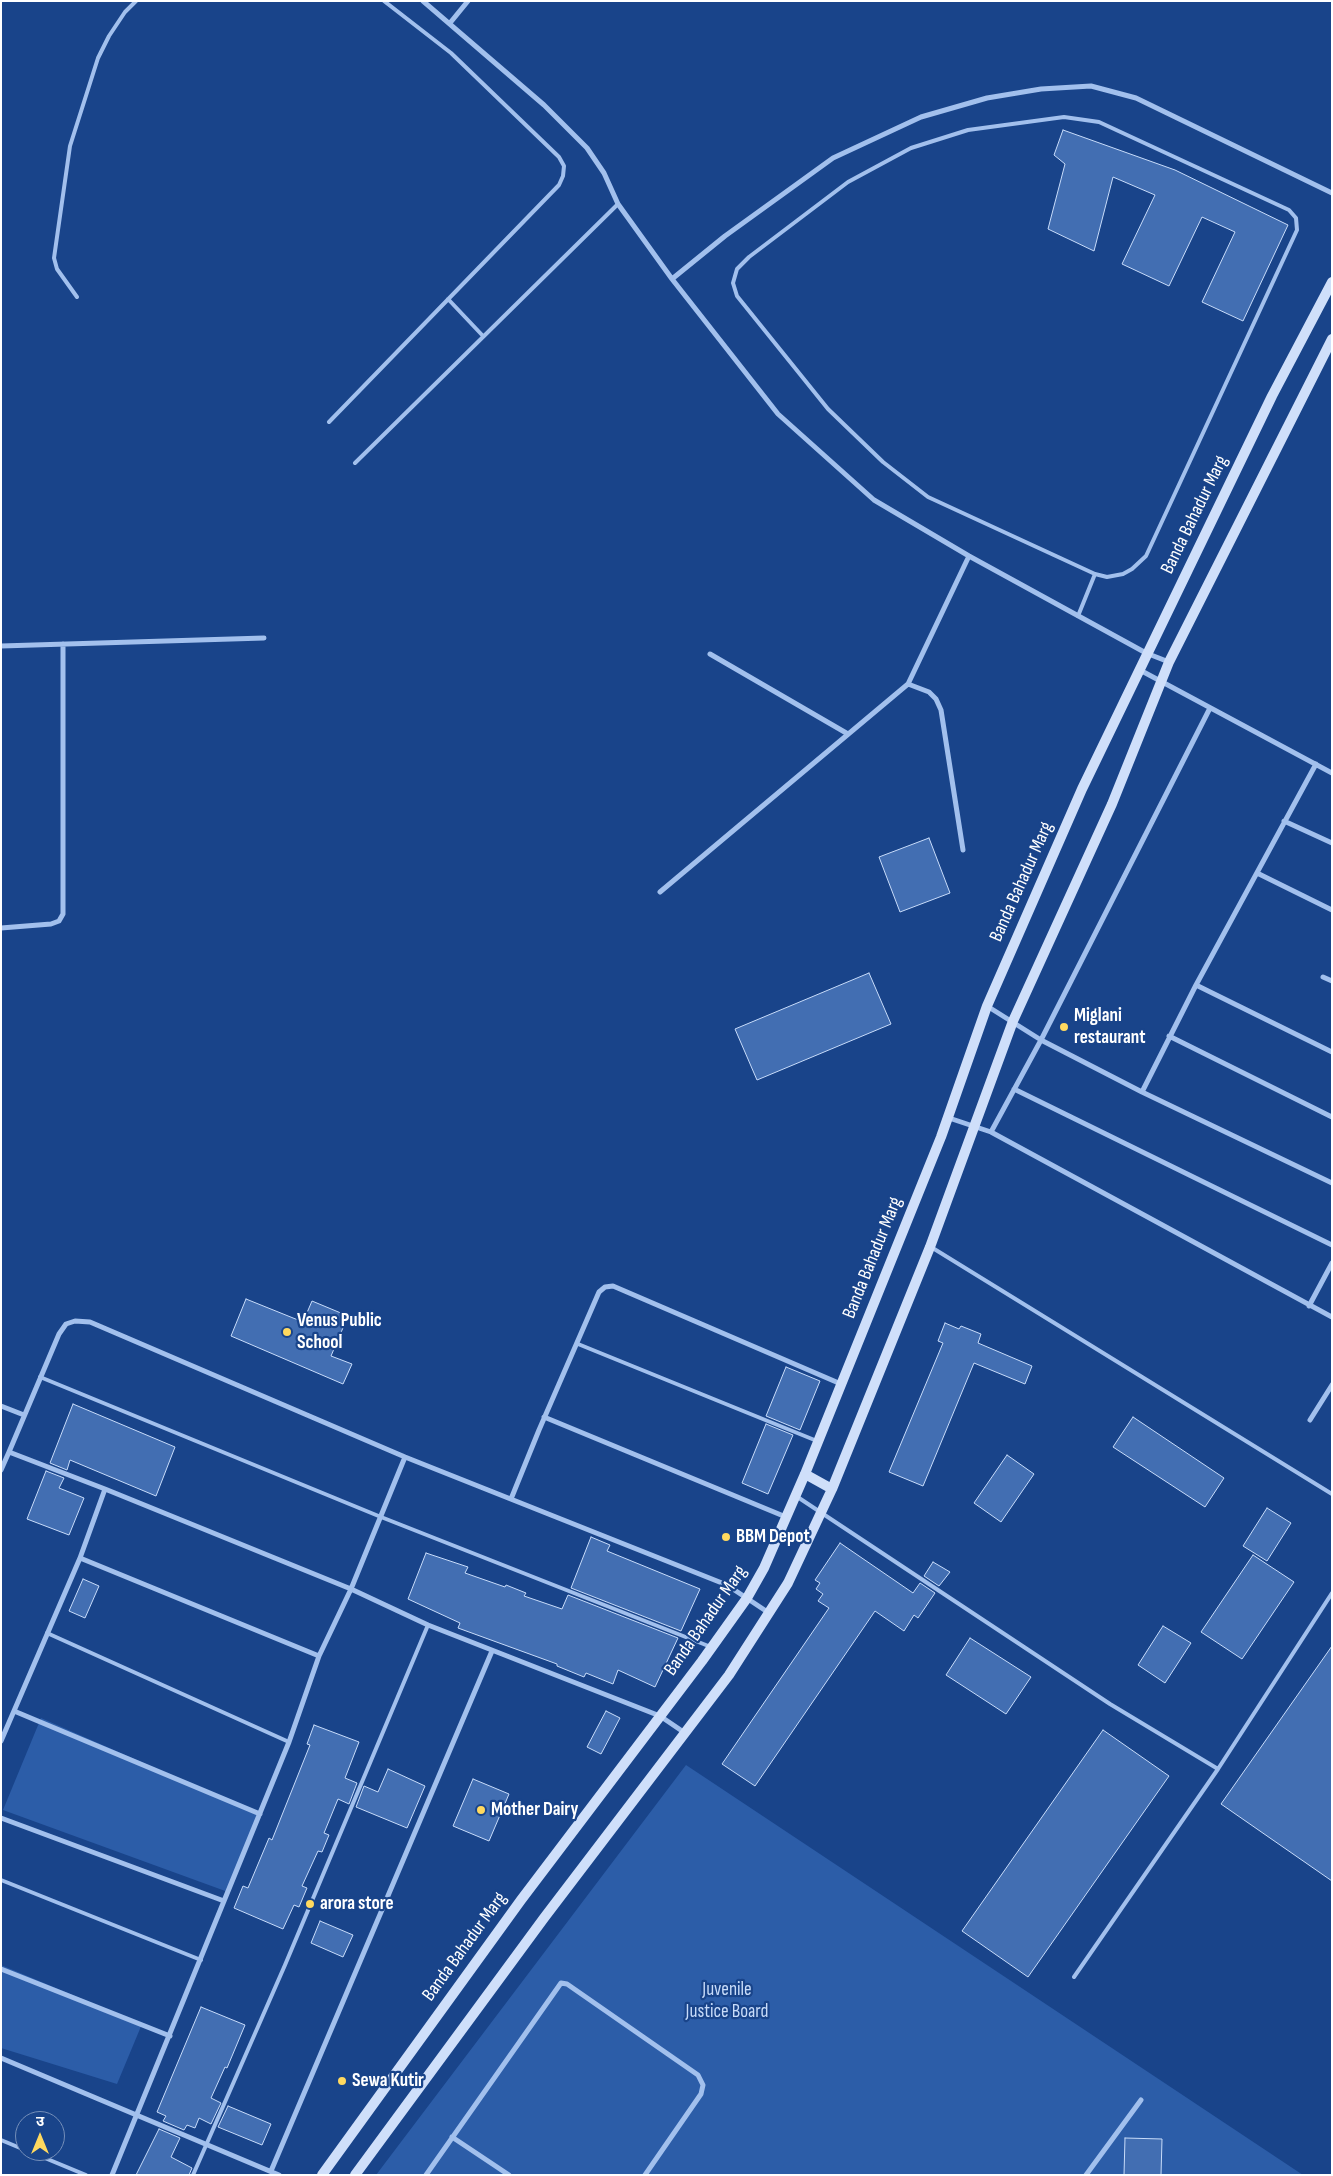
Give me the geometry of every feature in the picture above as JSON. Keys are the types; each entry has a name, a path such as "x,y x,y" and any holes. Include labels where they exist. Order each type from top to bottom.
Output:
{"street":[{"path":"423,1 544,104 587,148 604,174 618,204 672,279 778,414 874,500 969,556 1146,654 1169,662"},
{"path":"450,23 468,1"},
{"path":"672,279 725,236 833,158 921,117 987,98 1041,89 1091,86 1136,98 1332,193"},
{"name":"Banda Bahadur Marg","path":"322,2175 520,1900 748,1598 764,1568 796,1496 949,1118 987,1006 1082,789 1138,669 1272,396 1332,282"},
{"path":"355,2175 544,1918 729,1675 788,1583 832,1489 930,1247 1013,1021 1112,804 1169,662 1332,339"},
{"path":"660,892 908,684 969,556"},
{"path":"1,646 264,638"},
{"path":"1,928 51,924 59,921 63,914 63,644"},
{"path":"710,654 848,734"},
{"path":"1138,669 1332,773"},
{"path":"908,684 929,692 936,699 941,710 963,850"},
{"path":"991,1132 1041,1040 1210,708"},
{"path":"1142,1092 1196,985 1316,764"},
{"path":"1284,820 1332,843"},
{"path":"1257,873 1332,910"},
{"path":"1323,977 1332,981"},
{"path":"1196,985 1332,1052"},
{"path":"987,1006 1041,1040 1142,1092 1332,1183"},
{"path":"1170,1036 1332,1117"},
{"path":"1014,1089 1332,1245"},
{"path":"949,1118 991,1132 1332,1317"},
{"path":"1309,1306 1332,1263"},
{"path":"511,1499 544,1417 578,1344 599,1292 605,1287 613,1286 841,1384"},
{"path":"1,1470 59,1334 66,1324 76,1321 90,1322 405,1458 727,1585 769,1613"},
{"path":"1310,1420 1332,1385"},
{"path":"1,1406 24,1415"},
{"path":"544,1417 786,1517"},
{"path":"9,1452 351,1589 428,1625 492,1651 660,1716 685,1733"},
{"path":"112,2175 289,1742 319,1656 351,1589 405,1458"},
{"path":"805,1474 832,1489"},
{"path":"1,1741 46,1632 80,1558 105,1489"},
{"path":"80,1558 319,1656"},
{"path":"270,2171 492,1651"},
{"path":"14,1711 260,1814"},
{"path":"1,1818 224,1901"},
{"path":"1,1970 170,2036"},
{"path":"426,2175 556,1987 561,1983 566,1984 698,2075 703,2085 701,2094 645,2175"},
{"path":"1,2058 280,2175"},
{"path":"1086,2175 1141,2100"},
{"path":"452,2137 509,2175"}],"lane":[{"path":"77,297 58,268 54,258 70,146 98,58 108,36 125,12 136,1"},
{"path":"329,422 559,185 563,176 564,166 560,157 451,53 384,1"},
{"path":"1064,117 1099,122 1289,210 1296,218 1297,230 1146,556 1132,570 1123,574 1107,577 1095,574 928,497 883,462 828,409 737,296 733,283 736,269 749,257 848,182 911,148 968,130 1064,117"},
{"path":"355,463 618,204"},
{"path":"448,299 483,336"},
{"path":"1078,616 1095,574"},
{"path":"930,1247 1332,1494"},
{"path":"578,1344 818,1442"},
{"path":"40,1377 381,1517 711,1647"},
{"path":"796,1496 1110,1704 1218,1770"},
{"path":"1074,1977 1218,1770 1332,1593"},
{"path":"193,2175 285,1965 428,1625"},
{"path":"46,1632 289,1742"},
{"path":"1,1880 201,1960"},
{"path":"1,2140 15,2145"},
{"path":"53,2161 86,2175"}],"green space":[{"path":"41,1718 260,1814 228,1892 3,1810"},
{"name":"Juvenile Justice Board","path":"686,1765 1303,2175 376,2175"},
{"path":"1,1965 142,2024 117,2084 1,2048"}],"building":[{"path":"1063,130 1175,170 1288,225 1243,321 1202,302 1235,232 1202,217 1169,286 1122,264 1155,195 1113,177 1094,251 1048,229 1065,164 1054,155"},
{"path":"929,838 950,893 900,912 879,857"},
{"path":"869,973 891,1024 757,1080 735,1029"},
{"path":"246,1299 303,1322 312,1301 348,1316 331,1356 352,1364 343,1384 231,1336"},
{"path":"945,1323 959,1329 961,1326 981,1334 978,1343 1032,1366 1025,1384 974,1363 923,1486 889,1472 943,1343 938,1341"},
{"path":"786,1367 820,1381 800,1430 766,1416"},
{"path":"73,1404 175,1447 156,1496 70,1460 67,1470 50,1463"},
{"path":"1133,1417 1224,1478 1205,1507 1113,1447"},
{"path":"766,1424 793,1435 768,1494 742,1483"},
{"path":"1007,1455 1034,1474 1001,1522 974,1503"},
{"path":"46,1471 64,1478 59,1488 84,1498 69,1535 27,1519"},
{"path":"1267,1508 1291,1523 1267,1561 1243,1546"},
{"path":"591,1537 610,1545 607,1551 700,1589 681,1631 571,1588"},
{"path":"840,1543 913,1593 920,1583 935,1593 918,1618 914,1615 904,1631 875,1611 755,1786 722,1764 829,1608 818,1601 823,1594 816,1589 820,1583 815,1580"},
{"path":"426,1553 468,1567 465,1573 505,1587 506,1585 526,1593 524,1596 562,1609 568,1595 678,1638 655,1687 618,1670 613,1684 586,1673 584,1677 557,1666 557,1664 458,1628 460,1623 408,1599"},
{"path":"1253,1555 1294,1582 1242,1659 1201,1632"},
{"path":"933,1562 950,1572 939,1586 924,1576"},
{"path":"83,1579 99,1586 85,1618 69,1611"},
{"path":"1163,1626 1191,1643 1165,1683 1138,1665"},
{"path":"970,1638 1031,1677 1006,1714 946,1675"},
{"path":"1332,1646 1332,1881 1221,1804"},
{"path":"606,1711 620,1718 601,1754 587,1747"},
{"path":"314,1725 359,1742 345,1778 357,1783 349,1804 338,1799 324,1833 329,1835 322,1852 318,1851 302,1886 307,1888 299,1907 294,1905 283,1929 234,1908 243,1886 248,1888 269,1838 272,1840 310,1745 307,1744"},
{"path":"1103,1730 1169,1776 1028,1977 962,1931"},
{"path":"388,1769 425,1786 407,1828 356,1807 364,1786 378,1792"},
{"name":"Mother Dairy","path":"473,1779 509,1794 489,1841 453,1826"},
{"path":"320,1921 353,1935 343,1957 311,1943"},
{"path":"201,2007 245,2025 227,2068 225,2067 211,2098 221,2103 211,2124 199,2118 195,2128 187,2125 184,2130 163,2121 166,2116 157,2112"},
{"path":"228,2106 271,2124 262,2145 218,2127"},
{"path":"159,2129 180,2138 171,2157 192,2168 189,2175 136,2175"},
{"path":"1125,2138 1162,2139 1161,2175 1124,2175"}],"place":[{"name":"Miglani restaurant","path":"1064,1027"},
{"name":"Venus Public School","path":"287,1332"},
{"name":"BBM Depot","path":"726,1537"},
{"name":"Mother Dairy","path":"481,1810"},
{"name":"arora store","path":"310,1904"},
{"name":"Sewa Kutir","path":"342,2081"}]}
